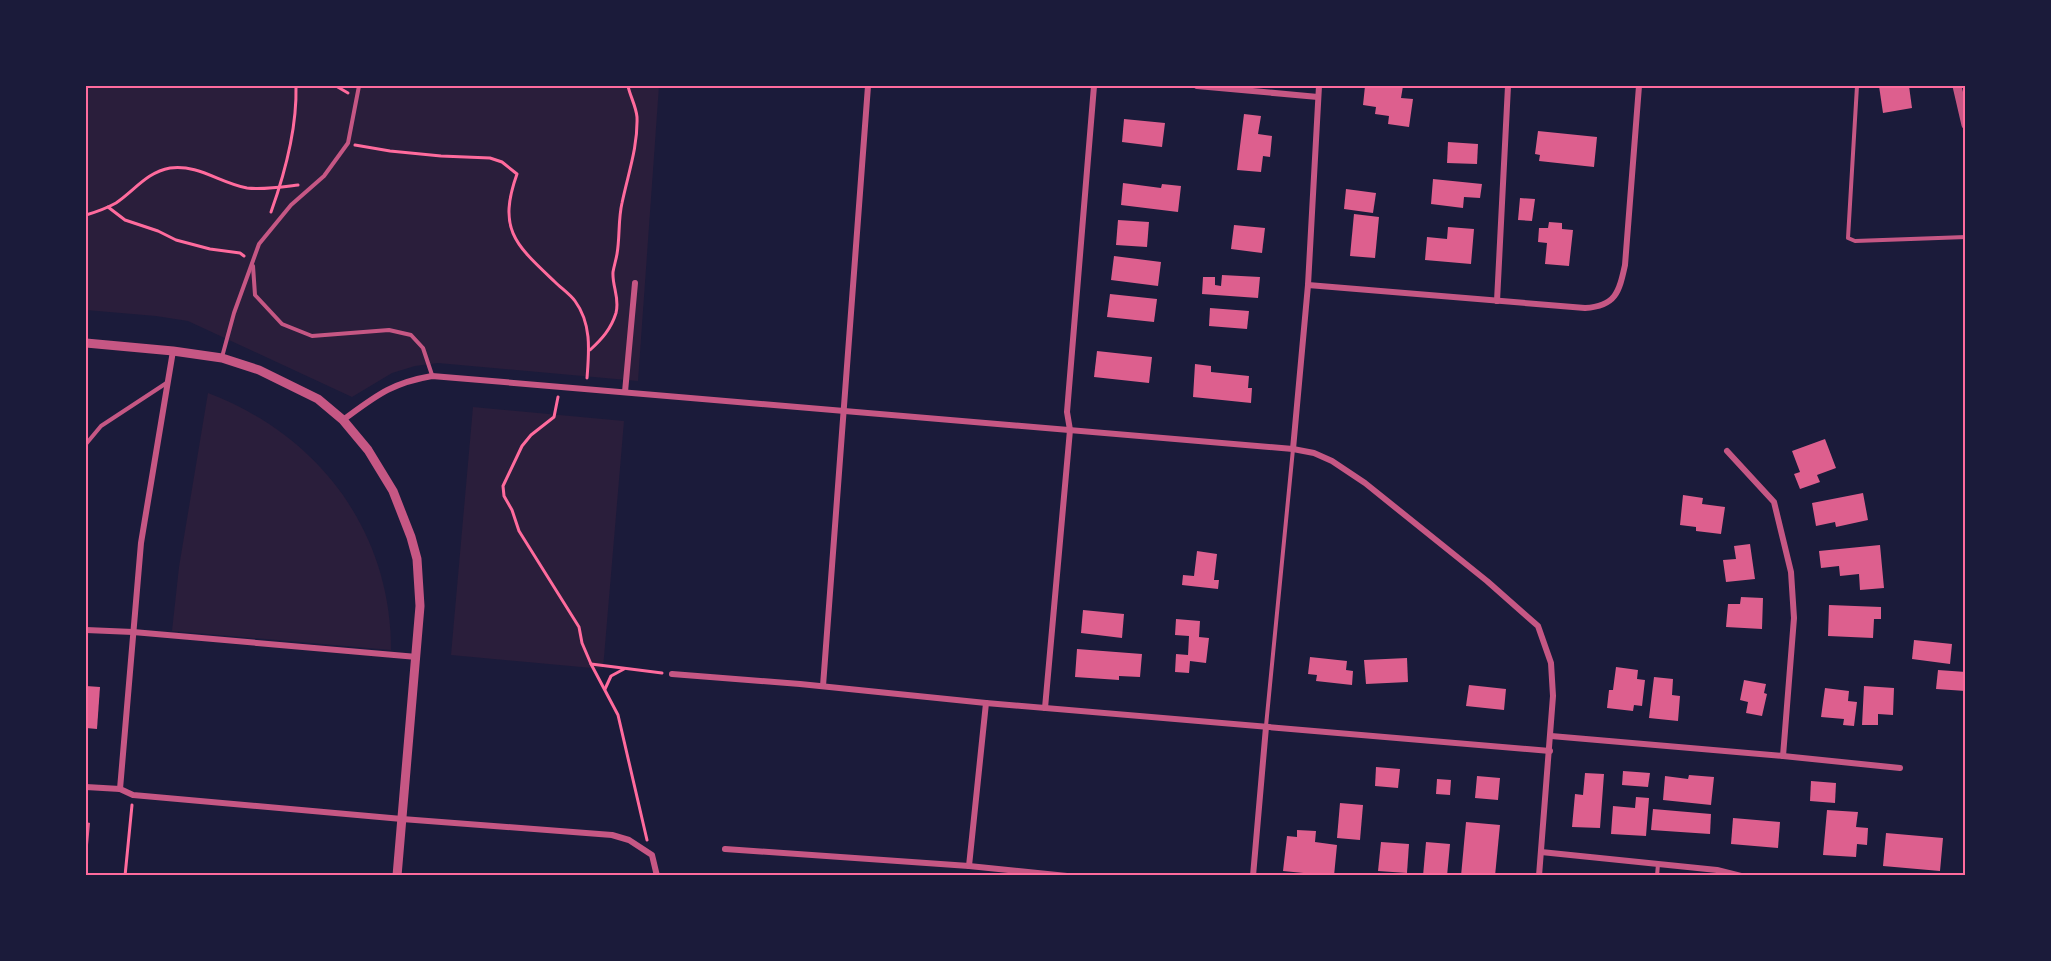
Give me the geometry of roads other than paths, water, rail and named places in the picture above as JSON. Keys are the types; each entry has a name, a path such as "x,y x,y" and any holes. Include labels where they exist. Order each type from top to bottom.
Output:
{"street":[{"path":"823,686 868,86"},
{"path":"1045,708 1070,430 1067,412 1094,86"},
{"path":"1197,86 1318,97"},
{"path":"1293,449 1308,285 1319,86"},
{"path":"1497,301 1508,86"},
{"path":"1308,285 1585,308 1607,303 1615,297 1620,287 1625,265 1639,86"},
{"path":"1957,86 1965,125"},
{"path":"625,392 635,283"},
{"path":"86,343 222,358 259,370 318,399 343,420 368,450 393,491 411,537 417,560 420,606 398,876"},
{"path":"120,789 141,543 173,351"},
{"path":"343,420 379,393 407,380 432,376 1293,449 1314,453 1332,461 1365,483 1479,574 1538,626 1551,663 1554,696 1539,876"},
{"path":"1727,451 1774,502 1791,572 1794,618 1783,756"},
{"path":"86,630 134,632 417,657"},
{"path":"672,674 1550,751"},
{"path":"969,866 986,703"},
{"path":"1253,876 1266,727"},
{"path":"1551,736 1900,768"},
{"path":"86,787 120,789 133,795 612,835 629,840 651,855 657,876"},
{"path":"725,849 969,866 1067,876"},
{"path":"1541,852 1717,870 1741,876"}],"lane":[{"path":"222,358 234,313 260,244 291,205 324,176 348,143 359,86"},
{"path":"1857,86 1848,238 1856,241 1965,237"},
{"path":"252,262 255,294 282,324 312,336 389,330 411,335 423,348 432,376"},
{"path":"86,444 101,426 169,381"},
{"path":"1266,727 1293,449"},
{"path":"1657,876 1658,864"}]}
